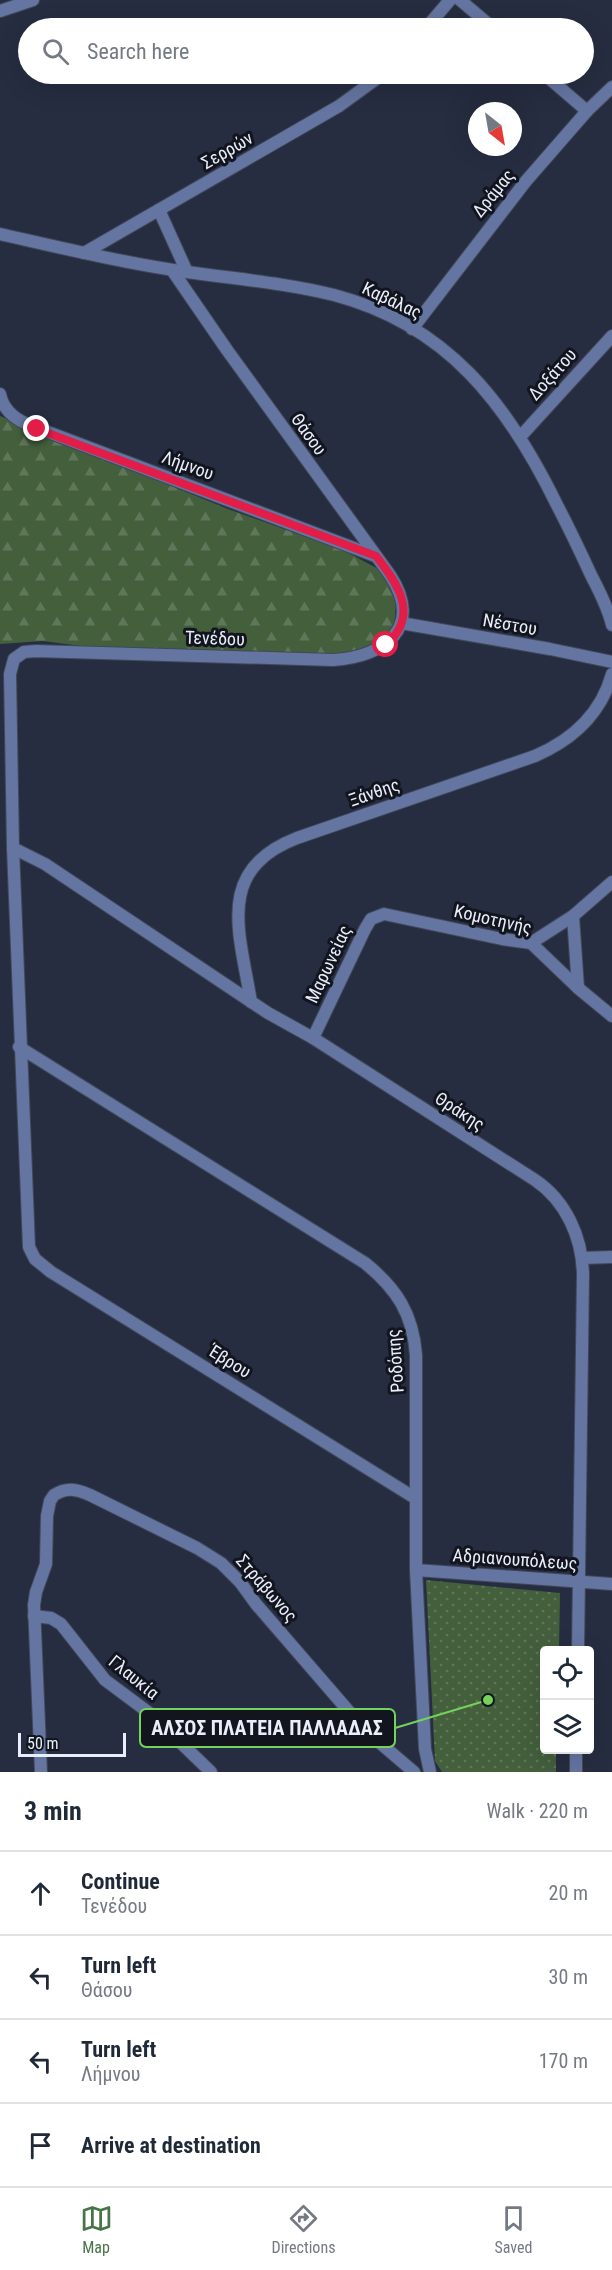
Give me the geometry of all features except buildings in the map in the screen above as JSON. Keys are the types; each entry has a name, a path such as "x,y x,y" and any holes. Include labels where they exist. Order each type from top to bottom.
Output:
{"street":[{"path":"0,11 33,0"},
{"path":"435,18 450,0"},
{"path":"460,0 481,18"},
{"name":"Σερρών","path":"84,253 339,106 369,84"},
{"path":"556,84 587,111"},
{"name":"Δράμας","path":"412,329 496,217 587,111 612,87"},
{"path":"159,210 187,272"},
{"name":"Καβάλας","path":"0,234 172,270 286,285 334,295 374,309 412,329 440,347 469,372 496,403 520,437 570,532 603,600 612,625"},
{"name":"Θάσου","path":"172,270 390,575 401,594 404,611 401,623"},
{"name":"Δοξάτου","path":"520,437 612,336"},
{"name":"Λήμνου","path":"0,394 9,412 27,424 376,556"},
{"name":"Τενέδου","path":"13,848 10,674 15,658 24,652 343,659 365,655 381,648 393,637 401,623"},
{"name":"Νέστου","path":"401,623 612,662"},
{"name":"Ξάνθης","path":"251,1002 238,901 244,879 261,857 275,847 297,838 557,747 588,721 599,705 612,674"},
{"path":"13,848 20,1047"},
{"name":"Θράκης","path":"13,848 45,864 251,1002 313,1038 543,1186 559,1203 576,1235 582,1258 583,1381 578,1646"},
{"path":"531,943 573,915 612,882"},
{"name":"Κομοτηνής","path":"384,914 531,943 578,988 612,1016"},
{"name":"Μαρωνείας","path":"313,1038 364,929 371,919 384,914"},
{"path":"573,915 578,988"},
{"name":"Έβρου","path":"20,1047 27,1237 35,1259 51,1272 415,1498"},
{"name":"Ροδόπης","path":"20,1047 365,1263 388,1285 407,1312 414,1334 416,1355 416,1570 425,1749 430,1772"},
{"path":"582,1258 612,1257"},
{"name":"Στράβωνος","path":"34,1616 36,1592 46,1564 47,1516 50,1501 54,1495 68,1489 79,1490 197,1548 220,1563 240,1582 256,1604 358,1722 414,1772"},
{"name":"Αδριανουπόλεως","path":"416,1570 612,1584"},
{"path":"34,1616 41,1772"},
{"name":"Γλαυκία","path":"34,1616 51,1618 61,1623 105,1680 152,1715 212,1772"},
{"path":"576,1754 576,1772"}],"green space":[{"path":"0,416 228,509 343,550 382,571 389,582 396,603 394,629 383,642 351,656 88,647 43,641 0,644"},
{"path":"426,1580 560,1593 559,1646 540,1646 540,1754 556,1754 556,1772 442,1772 435,1761"}],"place":[{"name":"ΑΛΣΟΣ ΠΛΑΤΕΙΑ ΠΑΛΛΑΔΑΣ","path":"488,1700"}],"route":[{"path":"37,429 376,556 398,587 403,599 403,615 399,628 386,645"}]}
